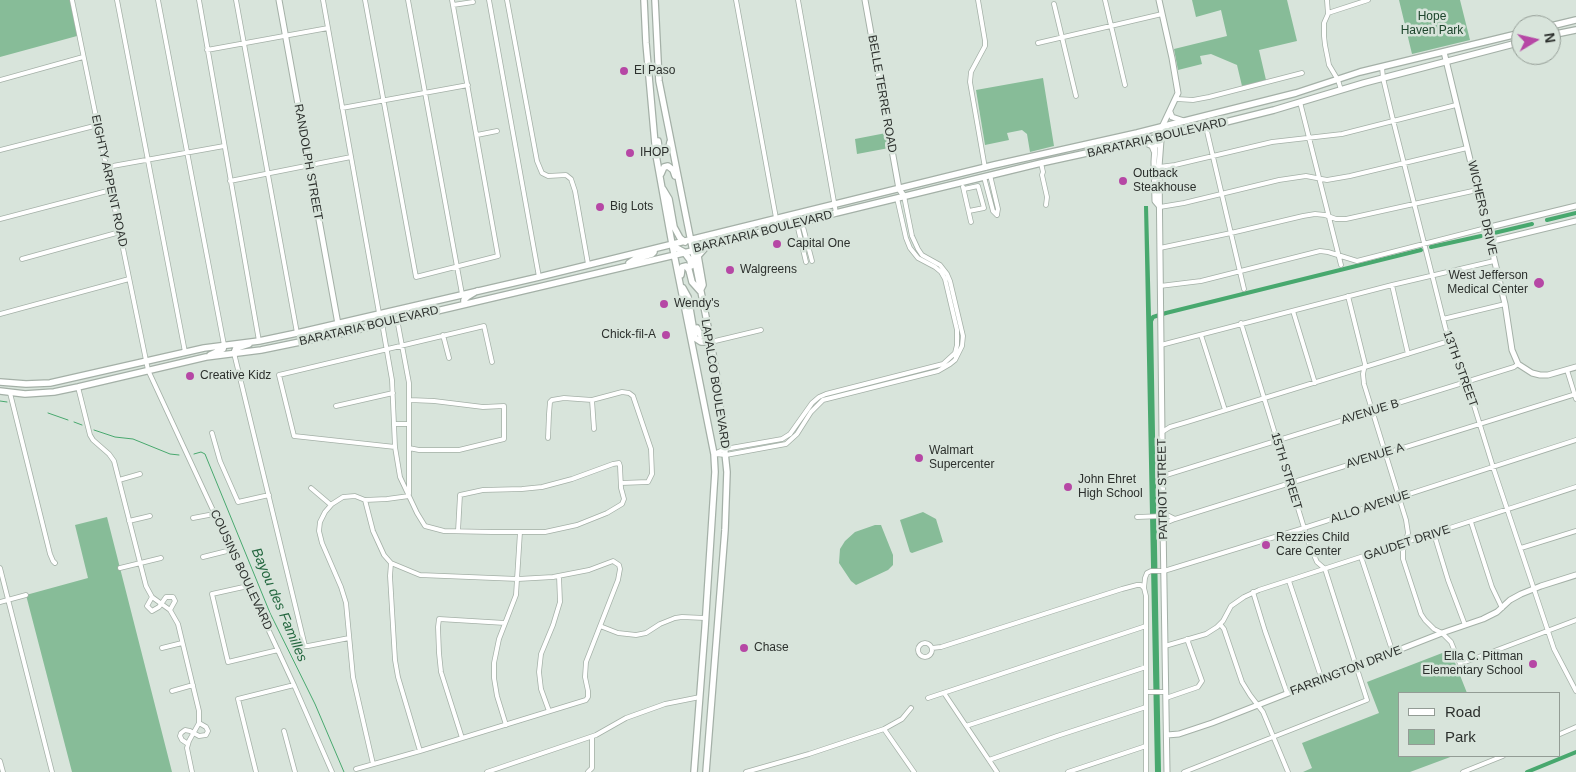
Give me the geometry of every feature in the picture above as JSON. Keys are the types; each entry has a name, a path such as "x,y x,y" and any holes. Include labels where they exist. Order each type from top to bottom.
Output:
{"main road":[{"name":"LAPALCO BOULEVARD","path":"644,0 654,141 671,245 681,284 701,395 714,454 705,628 694,760 698,767 695,772"},
{"path":"655,0 659,82 686,219 687,240 694,249"},
{"path":"1561,24 1576,20"},
{"path":"1561,33 1576,30"},
{"name":"BARATARIA BOULEVARD","path":"0,382 38,384 92,374 185,352 257,341 338,324 671,245 994,165 1162,127 1296,93 1382,67 1511,35"},
{"name":"BARATARIA BOULEVARD","path":"0,391 10,393 41,393 78,387 206,357 261,350 315,339 684,252 1041,163 1206,127 1511,45"},
{"path":"652,115 659,148 664,150 669,147 671,138"},
{"path":"987,176 994,165"},
{"path":"660,178 664,167 671,167 682,198"},
{"path":"977,179 985,168"},
{"path":"661,185 669,200 677,232 680,238 687,240"},
{"path":"799,224 804,212"},
{"path":"672,214 680,225 685,223 686,219"},
{"path":"761,232 765,227 796,218 795,214"},
{"path":"711,342 701,342 696,338 688,297 681,284 682,266 688,268 691,279 700,291 703,285 698,256 708,246 709,239 738,231 744,226"},
{"path":"671,245 684,252 690,260 695,285"},
{"path":"628,265 631,261 654,253 654,249"},
{"name":"LAPALCO BOULEVARD","path":"694,249 700,291 711,342 726,452 727,481 706,772"},
{"path":"588,275 597,262"},
{"path":"580,277 588,264"},
{"path":"541,286 549,274"},
{"path":"531,288 538,277"},
{"path":"464,304 464,300 467,297 470,297 478,290"},
{"path":"448,308 462,294"},
{"path":"382,323 384,316 396,310"},
{"path":"690,310 695,319 699,335 706,335 708,329"},
{"path":"315,339 317,334 336,329 338,324"},
{"path":"234,353 236,348 257,341"},
{"path":"206,357 223,349 224,345"},
{"path":"78,387 78,383 92,374"},
{"path":"714,472 721,471 727,481"},
{"path":"709,560 722,560"},
{"path":"708,582 720,582"},
{"path":"705,628 717,624"},
{"path":"702,672 713,673"},
{"path":"698,712 711,710 700,696"}],"street":[{"name":"EIGHTY ARPENT ROAD","path":"72,0 146,361"},
{"path":"117,0 185,352"},
{"path":"158,0 224,345"},
{"path":"199,0 257,341"},
{"path":"236,0 297,333"},
{"name":"RANDOLPH STREET","path":"279,0 338,324"},
{"path":"323,0 379,313"},
{"path":"366,0 416,277 498,256 452,0"},
{"path":"408,0 462,294"},
{"path":"489,0 538,277"},
{"path":"507,0 539,167 542,173 548,176 566,175 571,179 575,191 588,264"},
{"path":"736,0 776,218"},
{"path":"798,0 836,213"},
{"name":"BELLE TERRE ROAD","path":"865,0 899,189"},
{"path":"978,0 985,46 971,72 970,82 985,168"},
{"path":"1105,0 1125,85"},
{"path":"1159,0 1178,87 1177,99 1162,127"},
{"path":"1327,0 1328,14 1324,23 1325,45 1329,65 1338,80 1341,90"},
{"path":"1328,14 1344,7 1367,1"},
{"path":"453,6 474,2"},
{"path":"1054,4 1076,96"},
{"path":"1038,43 1162,14"},
{"path":"207,50 328,28"},
{"name":"WICHERS DRIVE","path":"1444,52 1505,304 1512,350 1518,364"},
{"path":"0,80 83,57"},
{"name":"13TH STREET","path":"1382,67 1393,120 1449,341 1460,360 1493,467 1554,649 1576,691"},
{"path":"1177,99 1192,100 1209,97 1302,73"},
{"path":"342,108 468,85"},
{"path":"1300,102 1341,266"},
{"path":"1159,167 1175,165 1272,142 1342,134 1456,105"},
{"path":"1170,112 1172,117 1184,121"},
{"path":"0,150 98,125"},
{"name":"PATRIOT STREET","path":"1162,127 1159,167 1163,476 1162,571 1167,772"},
{"path":"1206,127 1244,289"},
{"path":"477,135 497,131"},
{"name":"PATRIOT STREET","path":"1160,206 1155,201 1155,147 1161,137"},
{"path":"1142,141 1152,146 1155,153"},
{"path":"107,167 224,146"},
{"path":"1160,206 1184,203 1279,180 1306,176 1327,180 1350,176 1467,148"},
{"path":"230,181 351,157"},
{"path":"1041,163 1047,197 1046,205"},
{"path":"987,176 998,209 997,215 993,211 987,176"},
{"path":"962,182 972,222"},
{"path":"964,189 978,186 984,208 969,211"},
{"path":"714,454 782,440 795,429 812,403 826,394 943,364 955,353 958,345 957,330 945,280 941,272 918,258 910,248 906,238 899,189"},
{"path":"0,218 111,190"},
{"path":"1160,248 1230,234 1303,216 1315,214 1346,219 1477,190"},
{"path":"1160,286 1201,281 1320,251 1357,261 1576,206"},
{"path":"1489,242 1576,221"},
{"path":"799,224 812,260"},
{"path":"799,224 806,262"},
{"path":"22,259 120,232"},
{"path":"1161,345 1348,296 1494,261"},
{"path":"0,314 129,279"},
{"path":"1392,285 1408,354"},
{"path":"1348,296 1365,367 1363,374 1364,384 1406,520 1408,533 1403,551 1404,559 1421,614 1428,624 1442,633 1450,642 1460,664 1576,620"},
{"path":"1443,319 1505,304"},
{"path":"1293,311 1314,382"},
{"path":"397,319 409,383 409,496"},
{"path":"382,323 393,393 395,446 398,468 400,477 425,526 444,531 458,532 545,532 564,529 607,512 624,502 619,463 542,487 483,490 460,495 458,532"},
{"name":"15TH STREET","path":"1241,323 1313,555 1317,562 1325,569 1367,700 1275,738"},
{"path":"395,446 294,436 279,375 484,326 492,362"},
{"path":"711,342 761,330"},
{"path":"443,335 449,358"},
{"path":"1201,335 1225,410"},
{"path":"1162,432 1170,427 1449,341"},
{"path":"234,353 305,646 349,638"},
{"name":"COUSINS BOULEVARD","path":"146,361 148,370 278,650 332,772"},
{"path":"1518,364 1540,376 1576,367"},
{"name":"AVENUE B","path":"1163,476 1518,364"},
{"path":"1567,370 1576,396"},
{"path":"78,387 90,435 112,458 144,581 152,597 170,610 176,620 199,711 198,724 188,744 187,752 192,772"},
{"path":"548,438 550,402 552,400 564,398 592,400 622,392 630,392 651,449 652,474 649,480 643,482 621,482"},
{"path":"10,393 50,554 55,563"},
{"path":"336,406 393,393"},
{"name":"AVENUE A","path":"1163,524 1174,518 1576,396"},
{"path":"408,448 419,450 459,450 504,439 504,406 482,407 410,400"},
{"path":"592,400 594,430"},
{"path":"394,424 409,424"},
{"path":"212,433 220,461 238,502 268,495"},
{"name":"ALLO AVENUE","path":"1144,588 1144,578 1151,571 1162,571 1304,528 1576,440"},
{"path":"398,468 409,468"},
{"path":"118,480 140,474"},
{"name":"GAUDET DRIVE","path":"1165,646 1206,634 1220,624 1231,606 1253,592 1576,487"},
{"path":"311,488 331,505"},
{"path":"373,764 353,678 346,604 341,587 322,543 319,532 320,522 331,505 343,498 354,496 365,500 409,496"},
{"path":"356,770 586,700 588,691 585,677 586,662 618,580 620,570 613,561 588,570 559,576 518,578 428,576 410,572 391,563 378,545 372,531 365,500"},
{"path":"193,518 214,514"},
{"path":"1137,517 1162,515 1174,518"},
{"path":"129,521 150,516"},
{"path":"1471,522 1492,587 1502,608"},
{"path":"1521,548 1576,531"},
{"path":"506,725 497,696 494,663 499,639 516,595 520,532"},
{"path":"1434,534 1448,580 1465,625"},
{"path":"203,557 231,550"},
{"path":"120,568 161,558"},
{"path":"1361,558 1393,653"},
{"path":"391,563 390,576 395,660 420,751"},
{"path":"0,568 52,772"},
{"name":"FARRINGTON DRIVE","path":"1167,735 1184,733 1490,616 1510,600 1534,588 1576,575"},
{"path":"549,711 541,689 538,672 541,654 560,602 559,576"},
{"path":"1289,581 1322,680"},
{"path":"932,648 942,647 1122,589 1141,585 1146,596 1146,667 1149,692 1146,707 1146,772"},
{"path":"248,586 212,594 228,662 278,650"},
{"path":"1253,592 1287,693"},
{"path":"0,602 26,595"},
{"path":"152,597 147,604 150,610 154,610 166,597 172,597 175,601 170,610"},
{"path":"600,626 636,635 646,633 667,620 674,618 705,618"},
{"path":"462,738 440,667 439,619 505,624"},
{"path":"1220,624 1224,629 1242,682 1263,712 1288,772"},
{"path":"928,698 1146,626"},
{"path":"1149,692 1165,694 1198,687 1202,681 1188,639"},
{"path":"162,648 182,643"},
{"path":"966,726 1146,667"},
{"path":"172,690 193,685"},
{"path":"256,772 238,699 294,685"},
{"path":"944,693 997,772"},
{"path":"487,772 592,737 626,718 665,704 700,696"},
{"path":"989,760 1146,707"},
{"path":"746,772 809,754 884,729 902,719 911,708"},
{"path":"188,744 182,740 181,732 185,730 199,736 206,735 208,731 206,727 198,724"},
{"path":"1561,734 1576,728"},
{"path":"884,729 914,772"},
{"path":"284,731 295,772"},
{"path":"589,772 592,768 592,737"},
{"path":"1184,772 1275,738"},
{"path":"1068,772 1146,746"},
{"path":"1463,772 1500,757"},
{"path":"0,762 3,772"}],"green space":[{"path":"0,0 70,0 77,36 0,57"},
{"path":"1192,0 1287,0 1297,41 1259,50 1266,80 1242,86 1237,65 1211,54 1200,56 1202,64 1178,70 1174,49 1227,36 1221,10 1196,17"},
{"name":"Hope Haven Park","path":"1399,0 1460,0 1470,40 1412,54"},
{"path":"1043,78 1054,146 1030,152 1027,134 1022,130 1007,133 1009,140 985,145 976,90"},
{"path":"886,133 889,148 857,154 855,139"},
{"path":"923,512 936,519 943,542 912,553 910,552 900,520"},
{"path":"107,517 172,772 72,772 26,595 88,578 75,525"},
{"path":"875,525 881,525 893,555 893,565 888,570 856,585 851,581 839,563 840,549 845,541 855,532"},
{"path":"1450,650 1467,692 1398,692 1398,757 1450,757 1410,772 1303,772 1312,768 1302,743 1379,713 1367,682"}],"shaded area":[{"path":"1144,206 1148,206 1151,317 1153,321 1161,772 1155,772"}],"waterway":[{"path":"1547,220 1576,213"},
{"path":"1494,233 1532,224"},
{"path":"1431,247 1481,236"},
{"path":"1151,321 1153,317 1166,313 1421,250"},
{"name":"Bayou des Familles","path":"0,401 7,402"},
{"name":"Bayou des Familles","path":"48,413 68,420"},
{"name":"Bayou des Familles","path":"74,422 82,425"},
{"name":"Bayou des Familles","path":"94,430 115,437 133,439 170,454 179,455"},
{"name":"Bayou des Familles","path":"194,454 201,452 205,454 270,613 315,704 344,772"},
{"path":"1527,772 1576,752"}],"place":[{"name":"El Paso","path":"624,71"},
{"name":"IHOP","path":"630,153"},
{"name":"Outback Steakhouse","path":"1123,181"},
{"name":"Big Lots","path":"600,207"},
{"name":"Capital One","path":"777,244"},
{"name":"Walgreens","path":"730,270"},
{"name":"West Jefferson Medical Center","path":"1539,283"},
{"name":"Wendy's","path":"664,304"},
{"name":"Chick-fil-A","path":"666,335"},
{"name":"Creative Kidz","path":"190,376"},
{"name":"Walmart Supercenter","path":"919,458"},
{"name":"John Ehret High School","path":"1068,487"},
{"name":"Rezzies Child Care Center","path":"1266,545"},
{"name":"Chase","path":"744,648"},
{"name":"Ella C. Pittman Elementary School","path":"1533,664"}]}
